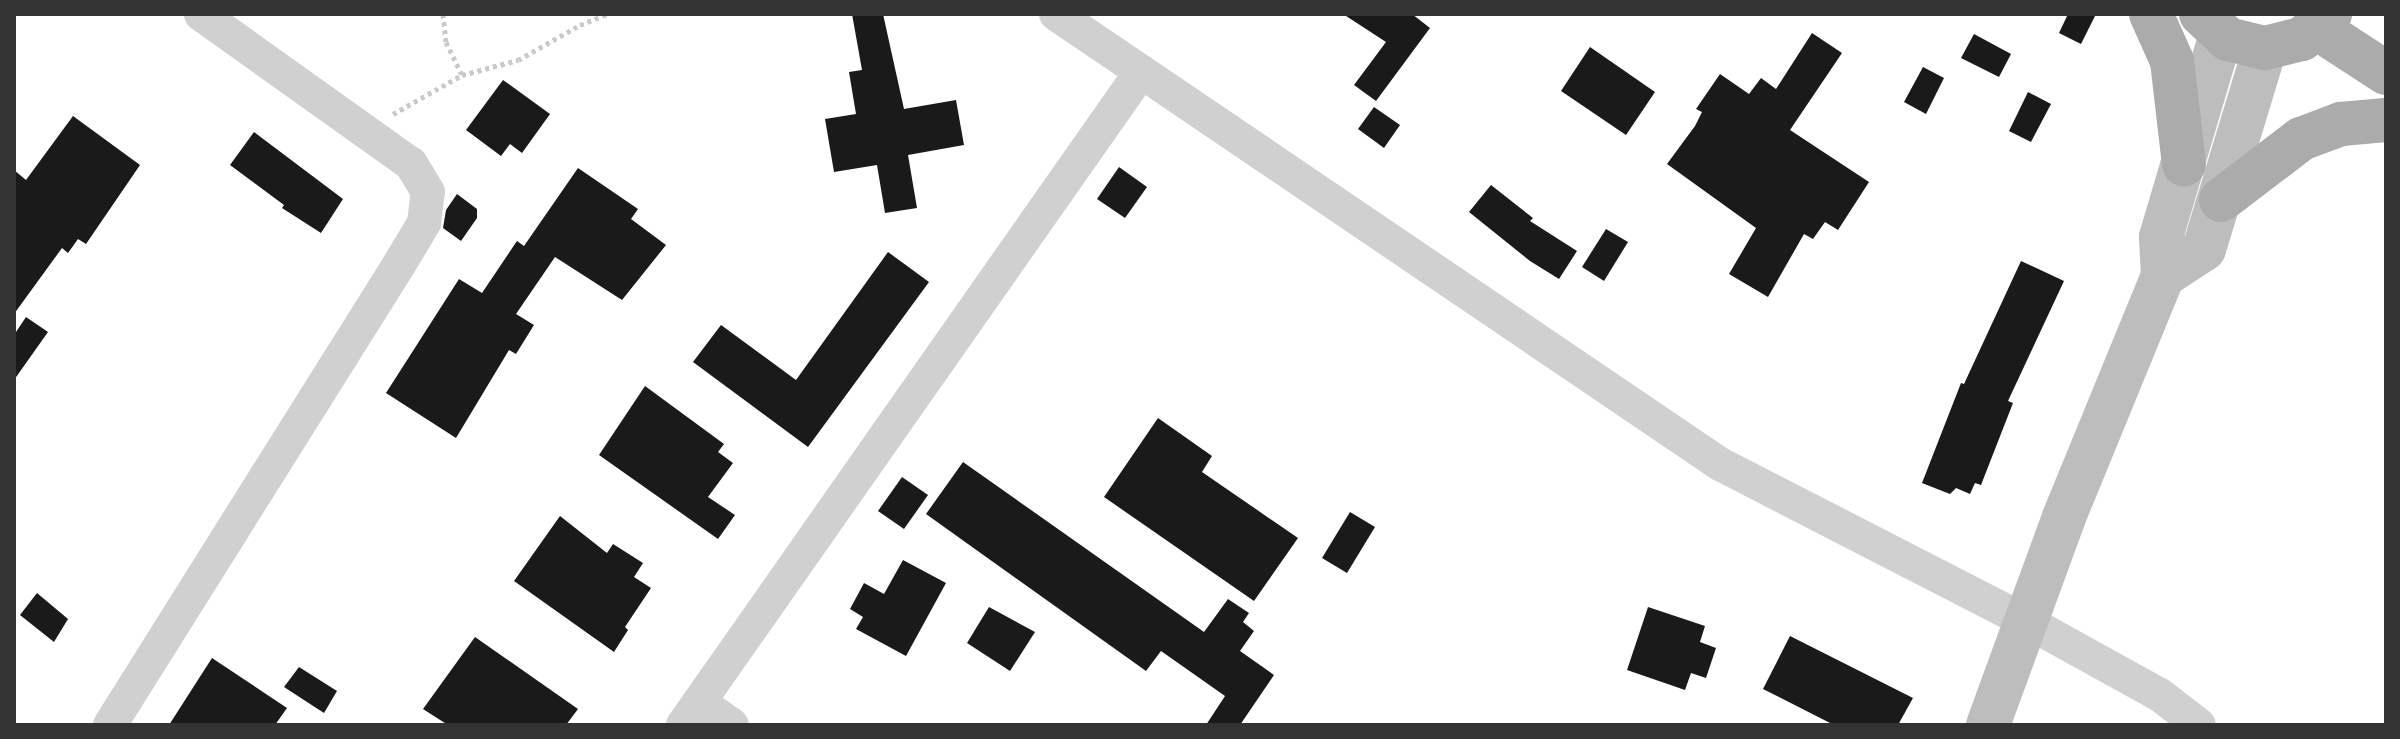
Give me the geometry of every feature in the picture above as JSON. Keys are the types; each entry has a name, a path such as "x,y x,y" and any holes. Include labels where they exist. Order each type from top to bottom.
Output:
{"main road":[{"path":"2151,14 2172,61 2184,164"},
{"path":"1988,725 2024,620 2163,276 2161,237 2184,164 2211,24 2246,46 2265,48 2302,39 2324,21 2386,73"},
{"path":"2163,276 2204,249 2265,48"},
{"path":"2221,200 2301,139 2341,124 2386,120"}],"street":[{"path":"110,725 424,223 428,192 411,164 201,14"},
{"path":"1056,14 1720,464 2024,620 2160,695 2199,725"},
{"path":"732,725 691,713 1141,72"}],"path":[{"path":"443,14 446,42 462,75"},
{"path":"364,130 462,75 518,60 580,25 607,14"}],"building":[{"path":"852,14 883,14 904,109 956,100 964,145 908,155 917,208 885,213 877,165 834,172 825,119 856,114 849,72 862,70"},
{"path":"1343,14 1412,14 1430,28 1376,101 1354,85 1386,42"},
{"path":"2068,14 2096,14 2081,44 2059,33"},
{"path":"1812,33 1842,53 1790,130 1869,182 1838,230 1825,222 1813,239 1804,234 1768,297 1729,274 1756,228 1667,164 1695,126 1702,112 1696,109 1720,74 1749,94 1761,78 1776,89"},
{"path":"1974,34 2011,54 1999,77 1961,58"},
{"path":"1590,47 1655,92 1626,135 1561,91"},
{"path":"1923,67 1944,78 1926,114 1904,102"},
{"path":"503,80 550,114 522,153 510,144 501,156 466,130"},
{"path":"2028,92 2051,104 2031,142 2009,131"},
{"path":"1374,107 1400,125 1384,148 1358,129"},
{"path":"73,116 140,165 86,244 78,239 68,253 62,248 14,314 14,170 26,180"},
{"path":"254,132 343,199 321,233 282,208 284,205 230,165"},
{"path":"1119,167 1147,187 1125,218 1097,199"},
{"path":"578,168 638,209 631,219 666,245 622,300 555,257 516,314 534,325 516,354 509,350 456,438 386,393 459,279 482,293 517,241 524,246"},
{"path":"1491,185 1533,218 1530,221 1577,251 1559,279 1530,261 1469,212"},
{"path":"457,194 477,209 477,218 461,241 443,228 446,210"},
{"path":"1606,229 1628,242 1604,281 1582,267"},
{"path":"888,252 929,282 808,447 693,362 721,325 796,380"},
{"path":"2021,261 2064,281 2008,401 2013,403 1981,485 1975,483 1970,494 1956,488 1950,494 1922,483 1961,383 1964,384"},
{"path":"26,317 48,332 14,380 14,335"},
{"path":"645,386 724,444 718,452 733,463 708,497 735,515 718,539 599,455"},
{"path":"1158,418 1212,456 1202,472 1298,538 1254,601 1104,497"},
{"path":"963,462 1204,632 1228,599 1249,613 1243,622 1254,631 1240,651 1274,675 1240,725 1206,725 1225,696 1161,651 1146,671 926,514"},
{"path":"902,477 928,495 904,529 878,511"},
{"path":"1350,512 1375,527 1347,573 1322,558"},
{"path":"560,516 607,553 613,544 643,563 634,577 651,588 625,627 628,630 614,652 514,581"},
{"path":"903,560 946,583 906,656 856,629 863,617 850,609 864,583 884,594"},
{"path":"37,593 68,619 54,642 20,615"},
{"path":"989,607 1035,632 1010,671 967,643"},
{"path":"1648,607 1705,626 1700,642 1716,648 1706,678 1691,673 1685,690 1627,670"},
{"path":"1790,636 1913,698 1898,725 1834,725 1763,689"},
{"path":"475,637 578,709 566,725 448,725 423,709"},
{"path":"212,658 287,708 275,725 169,725"},
{"path":"299,667 337,691 324,713 284,687"}]}
